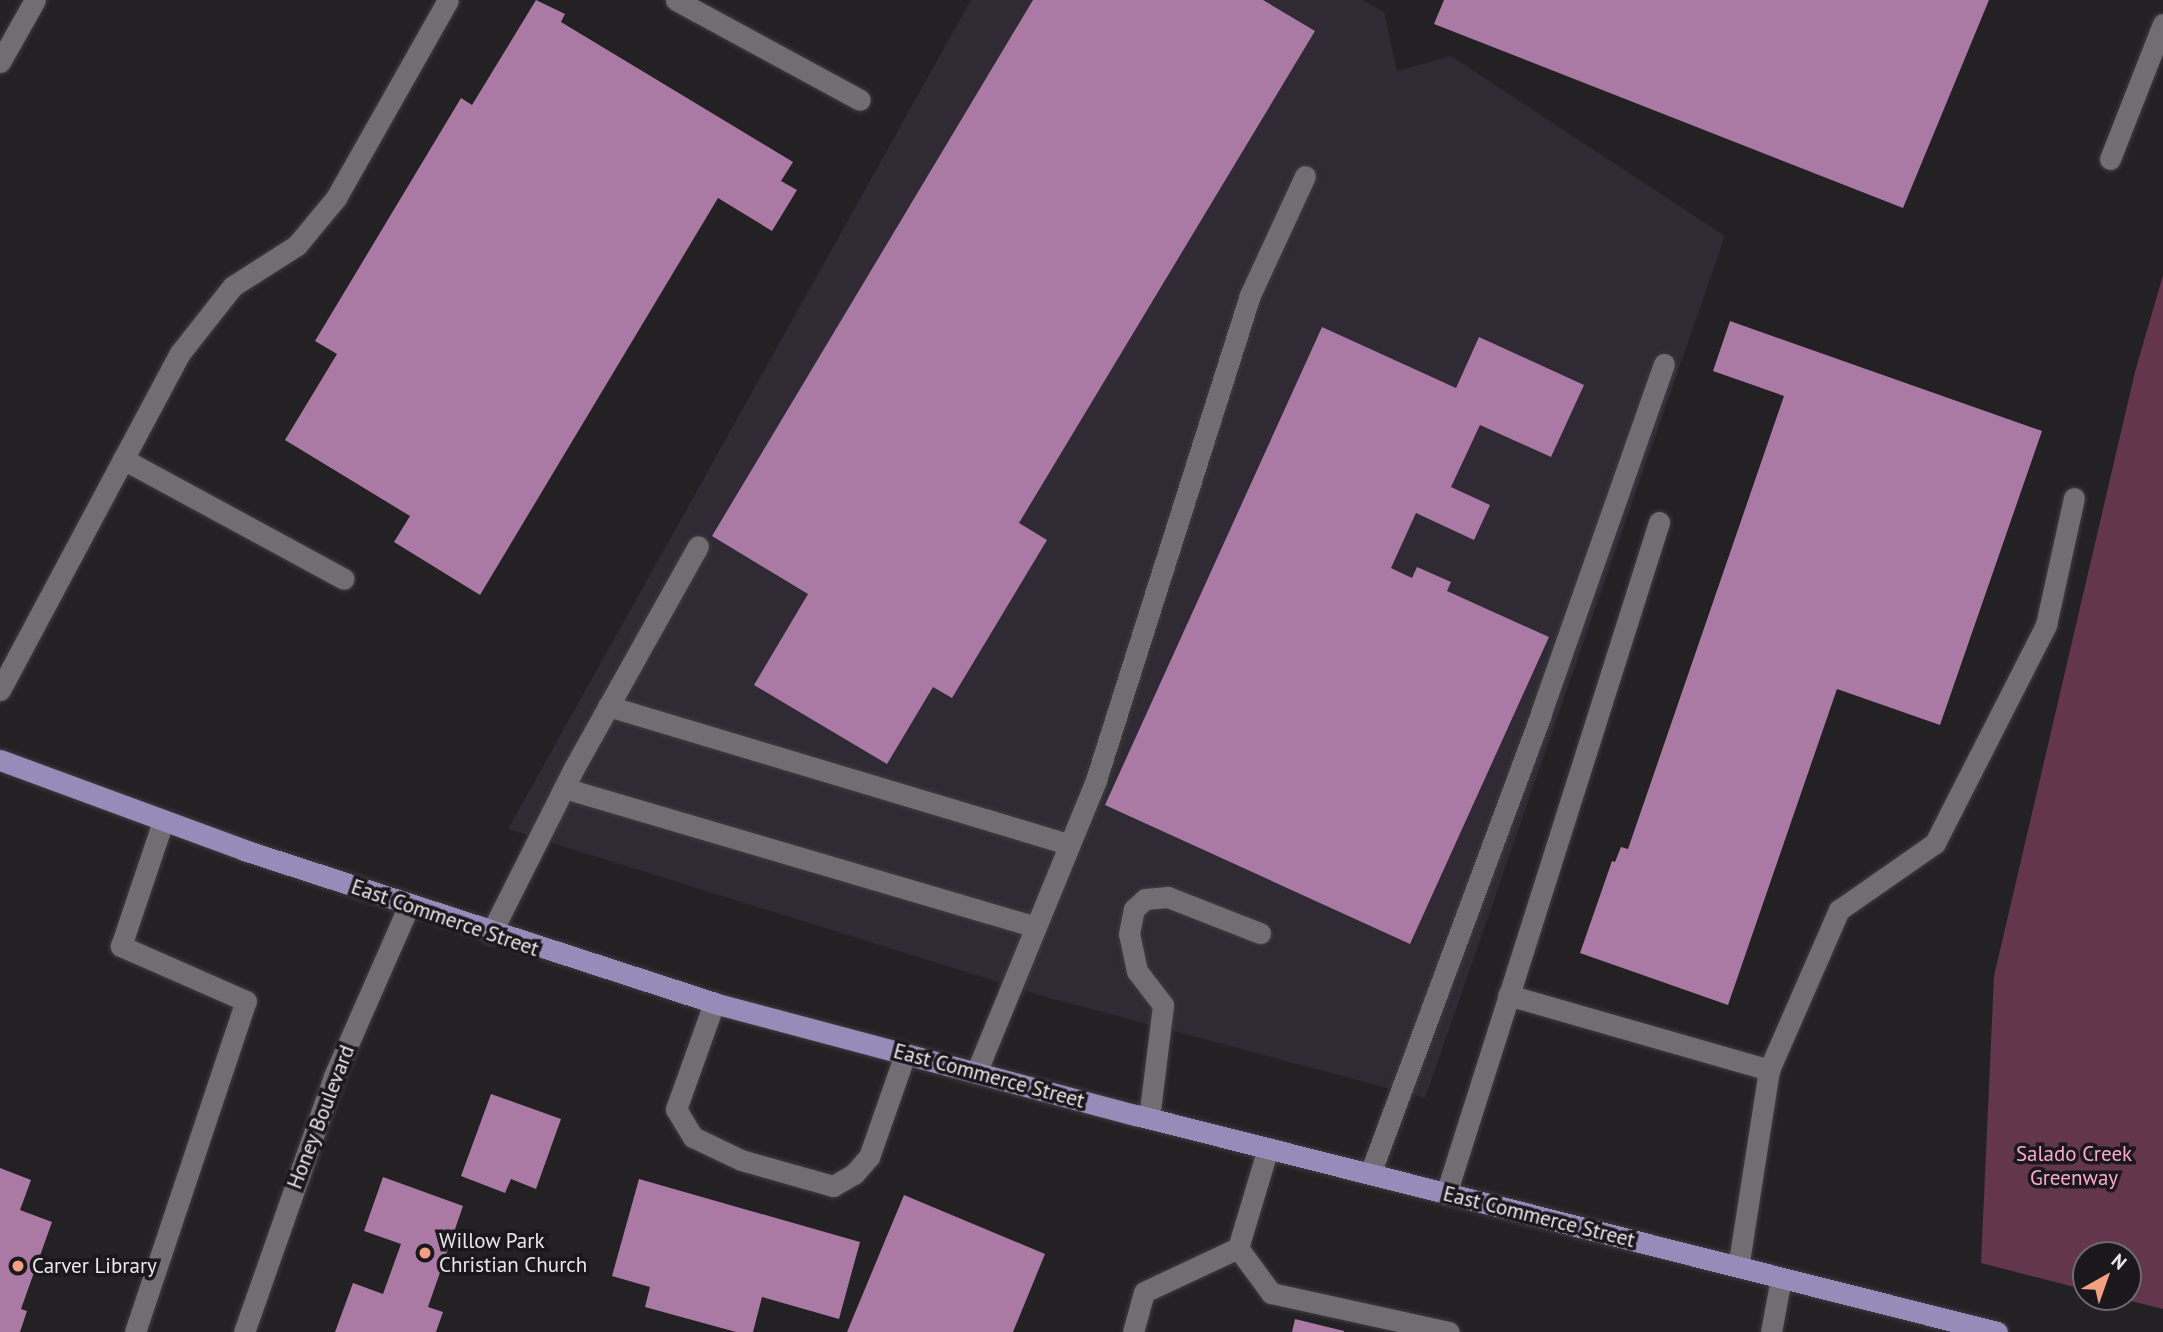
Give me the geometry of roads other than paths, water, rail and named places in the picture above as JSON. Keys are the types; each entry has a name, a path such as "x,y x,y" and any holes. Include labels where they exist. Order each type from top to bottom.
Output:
{"main road":[{"name":"East Commerce Street","path":"0,760 163,821 491,933 714,1003 1149,1118 1997,1332"}],"street":[{"path":"0,62 35,0"},
{"path":"0,690 180,353 233,286 297,245 336,198 448,0"},
{"path":"676,0 860,100"},
{"path":"2110,159 2163,24"},
{"path":"976,1073 1033,926 1096,780 1250,295 1305,176"},
{"path":"1370,1174 1453,940 1541,713 1664,364"},
{"path":"123,459 344,579"},
{"path":"1738,1267 1769,1070 1839,910 1935,843 2046,625 2074,498"},
{"path":"1446,1194 1659,522"},
{"path":"491,933 564,788 698,546"},
{"path":"608,706 1068,844"},
{"path":"564,788 1033,926"},
{"path":"135,1332 246,1000 121,946 163,821"},
{"path":"1149,1118 1163,1005 1137,971 1129,933 1134,909 1145,899 1168,897 1261,933"},
{"name":"Honey Boulevard","path":"244,1332 334,1076 409,905"},
{"path":"1508,995 1769,1070"},
{"path":"714,1003 676,1109 693,1137 741,1160 833,1186 854,1174 869,1157 905,1054"},
{"path":"1133,1332 1144,1292 1238,1248 1268,1148"},
{"path":"1238,1248 1271,1293 1449,1332"},
{"path":"1771,1332 1781,1278"}],"place":[{"name":"Willow Park Christian Church","path":"425,1253"},
{"name":"Carver Library","path":"18,1266"}],"park label":[{"name":"Salado Creek Greenway","path":"2074,1166"}]}
